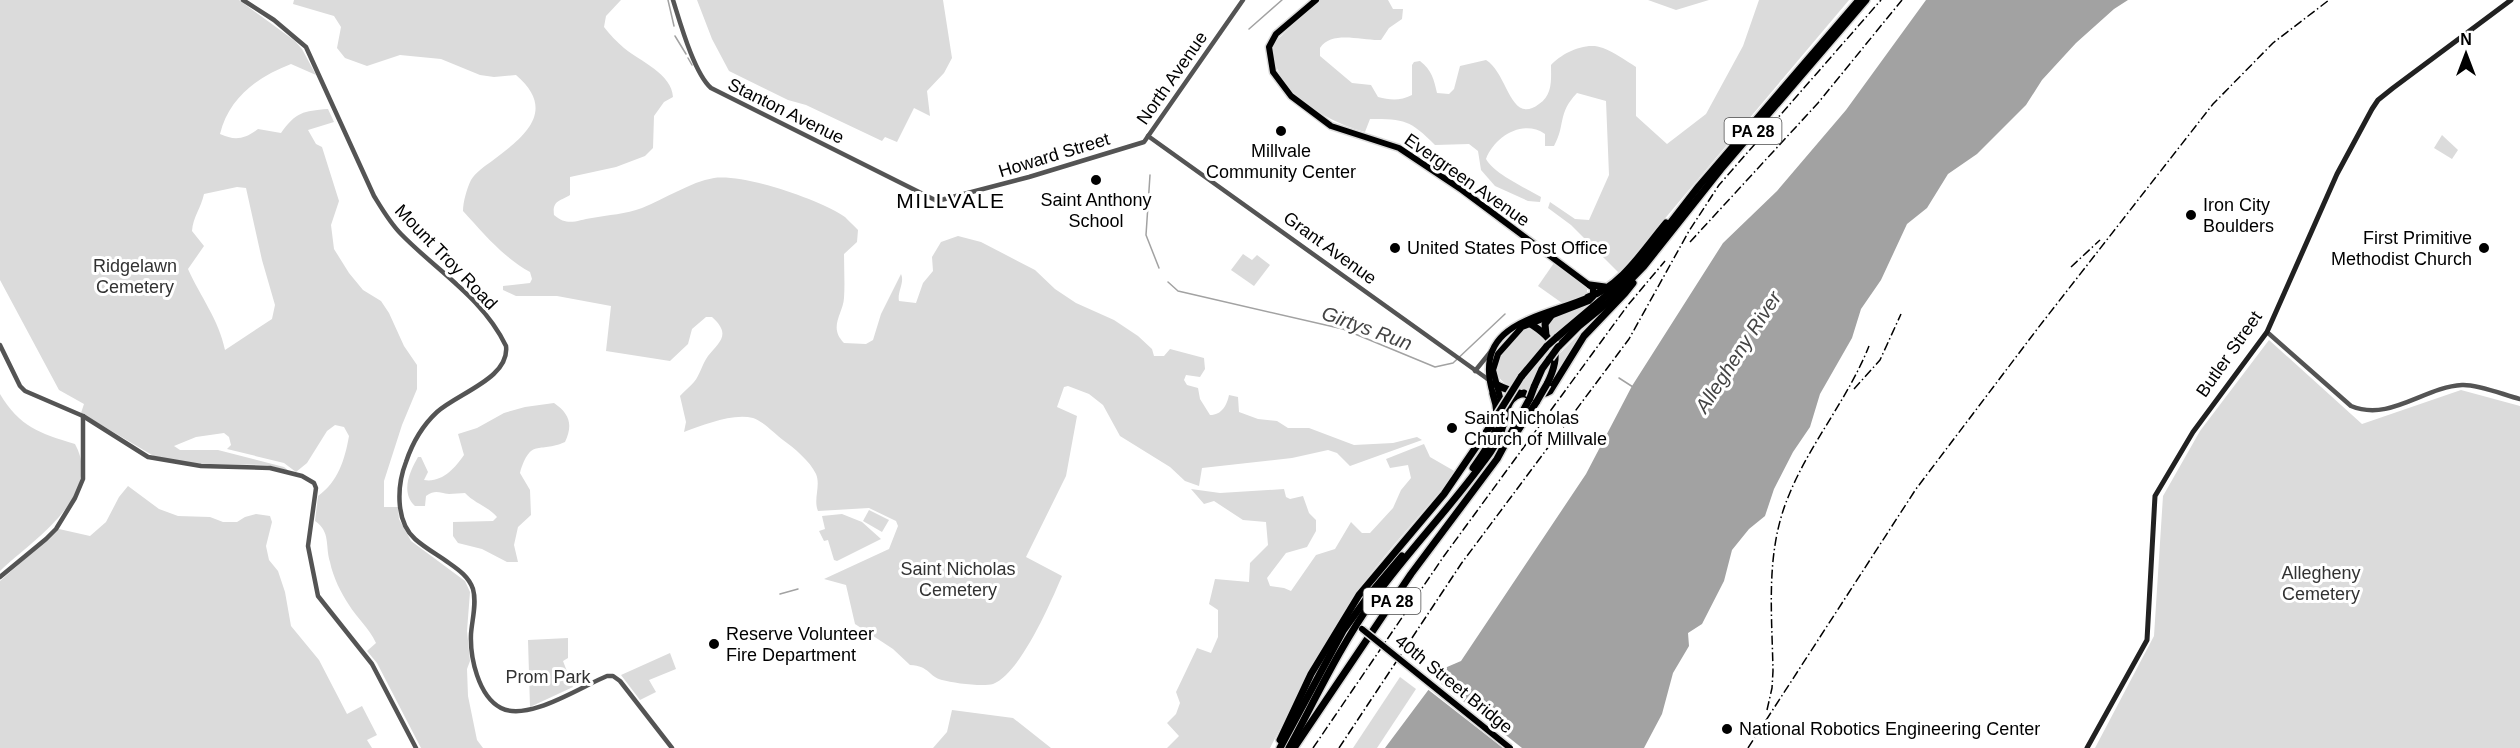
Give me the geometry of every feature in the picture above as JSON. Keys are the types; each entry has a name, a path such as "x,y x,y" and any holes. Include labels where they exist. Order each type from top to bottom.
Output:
{"highway":[{"name":"PA 28","path":"1278,748 1311,674 1340,625 1373,578 1460,474 1521,377 1547,346 1637,266 1699,186 1859,0"},
{"name":"PA 28","path":"1294,748 1411,574 1497,459 1510,439 1542,369 1558,347 1611,300 1644,266 1721,169 1866,0"},
{"path":"1591,296 1610,285 1632,264 1699,186"},
{"path":"1278,748 1317,675 1388,580 1484,461 1498,438 1510,400 1514,396 1530,397 1550,391 1584,336 1625,293 1644,266"},
{"path":"1590,285 1598,288 1610,285"},
{"path":"1546,335 1545,324 1551,316"},
{"path":"1529,323 1546,335 1554,345 1556,358 1547,384 1530,397"},
{"path":"1492,382 1530,397"},
{"path":"1369,595 1447,503 1483,453 1495,433 1499,419 1493,394"},
{"path":"1289,748 1326,674 1356,625 1369,595 1414,531"}],"main road":[{"name":"Evergreen Avenue","path":"1316,0 1272,40 1269,47 1270,63 1283,88 1301,106 1331,126 1399,148 1462,190 1590,285"},
{"name":"Butler Street","path":"2087,748 2147,640 2155,496 2193,432 2267,332 2337,174 2378,100 2511,0"},
{"path":"1504,417 1492,382 1493,366 1498,354 1516,332 1529,323 1589,301 1593,288 1590,285"},
{"path":"1493,394 1488,362 1494,348 1516,323 1591,296"},
{"name":"40th Street Bridge","path":"1356,625 1510,748"}],"street":[{"name":"Mount Troy Road","path":"243,0 274,20 306,47 374,196 386,216 401,234 461,287 506,346 506,358 498,372 450,402 430,420 406,460 400,484 402,516 414,539 460,570 473,590 471,646 485,691 499,707 514,712 524,711 538,708 607,676 613,676 620,681 672,748"},
{"name":"Stanton Avenue","path":"674,0 683,34 711,88 937,201"},
{"name":"North Avenue","path":"1144,142 1243,0"},
{"name":"Grant Avenue","path":"1148,136 1492,382"},
{"name":"Howard Street","path":"937,201 1019,180 1144,142"},
{"path":"2267,332 2351,406 2361,410 2384,410 2452,386 2465,384 2520,399"},
{"path":"0,345 22,388 30,394 83,416 148,458 201,466 270,468 302,476 314,483 316,488 308,546 318,596 372,664 416,748"},
{"path":"1475,371 1494,348"},
{"path":"0,577 56,529 75,498 83,479 83,416"}],"green space":[{"name":"Ridgelawn Cemetery","path":"0,0 239,0 295,41 316,75 291,64 267,75 237,99 224,121 220,134 230,138 244,137 258,129 281,133 291,121 301,114 328,109 334,122 308,130 316,144 322,147 339,201 331,225 334,249 363,290 381,301 404,346 417,365 417,389 402,425 384,481 384,507 398,507 399,519 411,541 465,581 470,592 467,631 470,661 467,669 468,696 477,740 483,748 421,748 377,663 367,651 376,643 338,585 331,568 325,535 315,521 318,496 336,477 345,453 349,436 344,427 335,425 327,431 307,463 296,472 284,463 227,449 231,445 229,437 224,433 196,437 174,446 180,450 218,450 284,467 289,471 267,465 201,464 157,458 81,413 84,404 59,390 0,280","holes":["237,187 246,188 275,305 272,319 225,350 214,318 188,269 204,246 192,231 204,194"]},
{"name":"Saint Nicholas Cemetery","path":"294,0 621,0 606,16 604,27 624,48 667,81 673,97 664,102 654,116 653,148 645,156 616,167 570,177 570,195 554,206 554,215 564,221 573,222 630,212 696,183 714,178 762,184 818,203 845,217 858,230 857,242 844,254 844,298 837,331 844,343 866,344 873,340 881,314 901,274 899,301 916,303 923,283 933,271 932,257 941,242 958,236 981,242 1035,270 1055,289 1076,303 1114,320 1138,336 1152,349 1154,356 1164,356 1170,349 1204,358 1205,369 1200,377 1186,375 1184,380 1187,385 1198,388 1200,399 1210,415 1223,409 1229,395 1238,397 1239,412 1258,419 1277,421 1288,428 1309,428 1354,445 1393,443 1417,437 1422,440 1350,466 1337,453 1328,450 1292,458 1202,468 1199,486 1185,481 1170,467 1120,436 1103,405 1089,394 1068,386 1064,387 1057,407 1077,416 1066,476 1026,557 1062,576 1057,588 1034,636 1014,667 1003,678 993,684 982,685 938,679 922,667 910,665 893,649 855,624 846,585 824,579 889,549 898,526 896,521 869,508 818,511 816,502 818,483 813,469 797,451 753,418 727,418 684,432 686,422 680,396 696,379 706,359 722,338 721,329 712,317 706,317 692,329 688,344 670,361 606,351 611,306 557,296 516,296 503,290 503,286 530,283 532,279 530,272 494,245 463,211 463,207 473,177 525,133 532,122 535,112 534,100 528,88 516,75 494,77 480,75 441,59 400,55 367,66 345,58 337,48 341,27 334,16 293,4"},
{"path":"697,0 943,0 952,58 944,73 927,91 930,116 914,108 897,142 885,137 882,141 806,105 788,100 729,71 712,39"},
{"path":"1319,0 1388,0 1393,9 1403,9 1402,19 1389,28 1381,40 1332,39 1320,48 1320,56 1352,83 1371,85 1378,97 1395,99 1412,95 1412,65 1414,62 1420,61 1430,72 1437,93 1449,94 1454,89 1460,66 1486,60 1499,75 1515,103 1522,108 1529,109 1539,104 1547,96 1551,65 1575,49 1596,46 1636,67 1636,116 1667,144 1706,114 1743,46 1759,0 1849,0 1619,273 1571,225 1548,208 1550,202 1575,219 1589,220 1609,175 1606,101 1577,93 1564,113 1554,146 1545,146 1545,134 1528,128 1511,132 1496,143 1486,159 1503,175 1541,197 1540,202 1528,201 1495,186 1481,170 1478,151 1469,144 1435,145 1413,126 1391,120 1370,119 1365,132 1334,121 1318,112 1290,89 1280,75 1274,59 1274,43"},
{"path":"1648,0 1709,0 1676,10"},
{"path":"2442,135 2458,150 2452,159 2434,148"},
{"path":"1243,254 1252,260 1257,255 1270,265 1254,286 1231,270"},
{"path":"1554,263 1587,288 1587,294 1562,303 1538,286"},
{"path":"1605,292 1602,297 1551,338 1548,323 1550,320 1588,304"},
{"path":"1589,324 1548,388 1558,365 1558,355"},
{"path":"1529,326 1547,341 1540,359 1545,358 1528,391 1502,381 1497,369 1502,354"},
{"name":"Allegheny Cemetery","path":"2269,340 2362,424 2461,390 2520,406 2520,748 2095,748 2154,636 2163,496 2200,431"},
{"path":"0,394 15,414 32,427 75,444 81,463 80,482 60,516 0,571"},
{"path":"554,403 567,416 569,430 565,442 536,449 528,455 524,462 520,473 530,490 531,515 518,527 514,545 518,562 507,562 482,549 458,543 453,536 453,522 493,521 497,517 465,493 432,493 426,496 425,506 415,506 410,500 408,481 418,457 421,457 428,472 424,480 437,479 452,469 464,455 458,434 477,428 504,413"},
{"path":"1424,444 1430,457 1456,472 1356,593 1315,662 1270,748 1167,748 1179,736 1167,723 1176,714 1180,703 1176,692 1197,648 1211,653 1218,637 1218,610 1209,604 1215,579 1249,582 1250,563 1268,545 1266,522 1243,520 1214,501 1204,504 1191,489 1220,493 1284,489 1286,497 1290,499 1303,496 1309,513 1316,520 1316,531 1307,547 1286,553 1267,578 1270,586 1291,591 1316,555 1335,549 1351,522 1362,533 1370,533 1393,508 1401,490 1411,478 1408,465 1390,468 1386,459"},
{"path":"128,486 159,509 178,516 210,517 223,522 237,522 256,514 270,516 272,522 266,546 269,560 278,571 285,592 291,626 319,660 347,714 362,706 377,735 367,740 372,748 0,748 0,581 59,529 90,536 106,522 119,497"},
{"path":"869,510 889,520 882,532 863,521"},
{"path":"842,514 862,522 881,539 837,561 834,560 828,540 824,541 819,531 825,529 822,516"},
{"name":"Prom Park","path":"568,638 568,658 563,661 573,687 530,707 528,640"},
{"path":"670,653 676,669 649,680 656,692 640,700 621,675"},
{"path":"1400,677 1416,689 1377,748 1353,748"},
{"path":"952,710 1013,718 1051,748 933,748 947,732"}],"water":[{"name":"Allegheny River","path":"1926,0 2128,0 2114,9 2076,43 2042,80 2026,105 1977,154 1948,174 1927,208 1907,224 1881,280 1861,309 1852,338 1820,394 1810,427 1793,452 1774,489 1765,516 1749,529 1732,550 1724,581 1702,624 1688,633 1689,646 1673,673 1662,714 1644,748 1385,748 1441,673 1447,667 1461,661 1586,474 1632,386 1723,243 1777,191 1846,110"}],"pier":[{"path":"1434,678 1522,748 1503,748 1426,688"}],"waterway":[{"path":"668,0 674,26"},
{"name":"Girtys Run","path":"1249,29 1282,0"},
{"path":"675,36 686,54"},
{"path":"688,58 692,65"},
{"name":"Girtys Run","path":"1150,175 1146,235 1159,268"},
{"name":"Girtys Run","path":"1168,282 1178,291 1343,329 1435,367 1453,363 1505,314"},
{"name":"Girtys Run","path":"1619,378 1633,387"},
{"path":"780,594 798,589"}],"railway":[{"path":"1339,748 1461,564 1629,339 1689,231 1719,185 1881,0"},
{"path":"1690,242 1818,103 1902,0"},
{"path":"1748,748 1916,489 2038,328 2213,104 2273,43 2329,0"},
{"path":"2071,267 2100,240"},
{"path":"1313,748 1444,556 1628,305 1665,261"},
{"path":"1854,389 1880,360 1901,314"},
{"path":"1767,710 1773,671 1771,604 1773,560 1781,516 1807,457 1851,384 1869,346"}],"place":[{"name":"Millvale Community Center","path":"1281,131"},
{"name":"Saint Anthony School","path":"1096,180"},
{"name":"Iron City Boulders","path":"2191,215"},
{"name":"United States Post Office","path":"1395,248"},
{"name":"First Primitive Methodist Church","path":"2484,248"},
{"name":"Saint Nicholas Church of Millvale","path":"1452,428"},
{"name":"Reserve Volunteer Fire Department","path":"714,644"},
{"name":"National Robotics Engineering Center","path":"1727,729"}],"district":[{"name":"MILLVALE","path":"951,201"}]}
